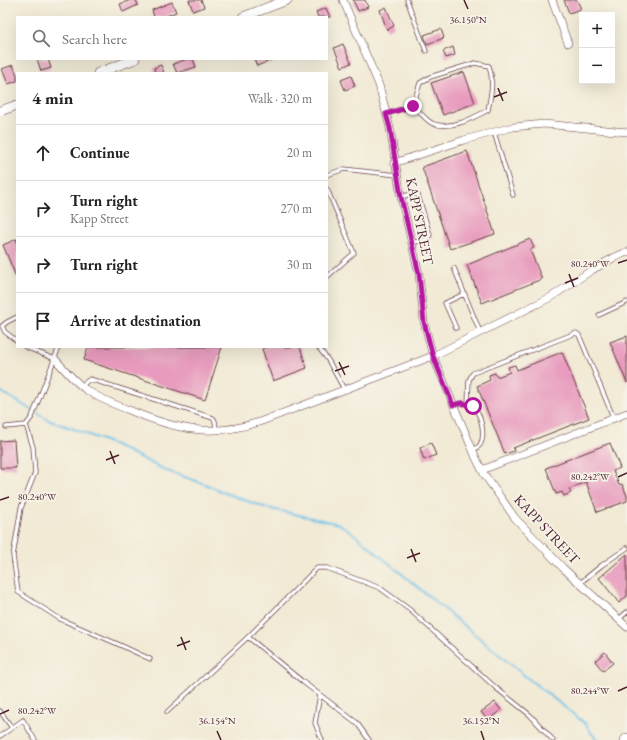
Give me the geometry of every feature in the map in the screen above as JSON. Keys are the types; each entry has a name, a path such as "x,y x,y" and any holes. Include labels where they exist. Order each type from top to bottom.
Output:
{"street":[{"path":"246,16 287,0"},
{"name":"KAPP STREET","path":"343,0 379,85 390,128 394,163 419,274 424,322 433,356 473,451 482,470 515,518 580,583 627,627"},
{"path":"552,0 568,43"},
{"path":"101,72 132,60"},
{"path":"0,111 16,105"},
{"path":"394,163 464,140 513,127 544,124 627,132"},
{"path":"55,359 72,378 96,396 149,419 185,429 233,429 246,426 433,356 551,296 592,270 626,252"},
{"path":"482,470 627,413"}],"lane":[{"path":"407,0 426,51"},
{"path":"475,63 489,66 492,76 491,96 488,110 482,114 449,126 433,124 413,106 420,83 430,78 475,63"},
{"path":"386,114 413,106"},
{"path":"494,132 513,195"},
{"path":"328,175 344,169 397,175"},
{"path":"328,192 354,253 328,276"},
{"path":"401,197 414,193 418,195 430,235 427,238 412,243"},
{"path":"454,268 480,332"},
{"path":"456,328 445,302 464,294"},
{"path":"599,315 627,302"},
{"path":"16,318 1,325 6,332 16,340"},
{"path":"468,404 469,380 473,373 576,333 579,334 588,354 614,419"},
{"path":"28,348 55,359"},
{"path":"6,427 26,425 32,417 59,348"},
{"path":"319,348 328,360 344,390"},
{"path":"81,386 90,379 213,418 216,421 216,430"},
{"path":"453,405 462,403 468,404 473,406 476,410 482,426 482,440 480,446 473,451"},
{"path":"26,425 33,447 35,473 21,508 13,556 18,592 60,619 120,645 150,660"},
{"path":"580,583 602,565 627,548"},
{"path":"167,712 248,637 317,568 327,568 380,588 410,610 496,688 530,715 553,740"},
{"path":"619,619 627,612"},
{"path":"248,637 357,723 369,740"},
{"path":"320,695 315,723 322,740"},
{"path":"0,711 12,728"},
{"path":"0,736 23,720 35,740"}],"building":[{"path":"131,0 136,0 138,5 123,12 120,4"},
{"path":"189,0 201,0 204,7 193,11"},
{"path":"353,0 365,0 368,7 358,11"},
{"path":"564,0 577,0 581,9 569,13"},
{"path":"172,2 176,12 166,16 154,16 152,10"},
{"path":"386,7 394,26 387,30 380,10"},
{"path":"326,8 330,17 318,16 316,12"},
{"path":"441,29 444,38 427,44 424,35"},
{"path":"343,44 351,63 342,67 334,48"},
{"path":"453,47 455,55 446,58 443,51"},
{"path":"37,60 48,60 51,68 41,71"},
{"path":"184,60 193,60 196,67 177,72 173,64"},
{"path":"254,60 272,60 257,66"},
{"path":"13,65 16,72 16,81 8,84 2,69"},
{"path":"161,65 164,72 155,72 154,68"},
{"path":"464,72 475,103 443,115 431,83"},
{"path":"351,76 355,86 345,90 341,80"},
{"path":"467,151 495,234 450,249 422,167"},
{"path":"16,239 16,277 3,245"},
{"path":"530,239 534,248 530,250 542,279 482,303 467,265"},
{"path":"627,336 627,383 610,342"},
{"path":"88,348 222,348 205,400 84,360"},
{"path":"300,348 307,368 273,381 262,349"},
{"path":"562,352 589,418 513,448 514,451 505,454 477,386 490,380 489,375 495,373 497,377 510,372 508,367 515,365 517,370"},
{"path":"14,440 16,468 0,468 0,441"},
{"path":"431,443 436,455 424,460 420,448"},
{"path":"610,443 620,468 613,471 619,485 622,484 627,496 627,501 597,512 586,482 569,489 571,493 564,496 562,492 556,494 546,468"},
{"path":"627,554 627,596 619,603 599,578"},
{"path":"605,652 613,663 603,671 595,661"},
{"path":"495,702 501,710 488,720 481,712"}],"waterway":[{"path":"0,391 50,421 115,445 167,471 267,508 339,524 349,530 525,676 586,724 598,740"}],"route":[{"path":"413,106 386,114 390,128 394,163 401,197 419,274 424,322 433,356 453,405 462,403 473,406"}]}
